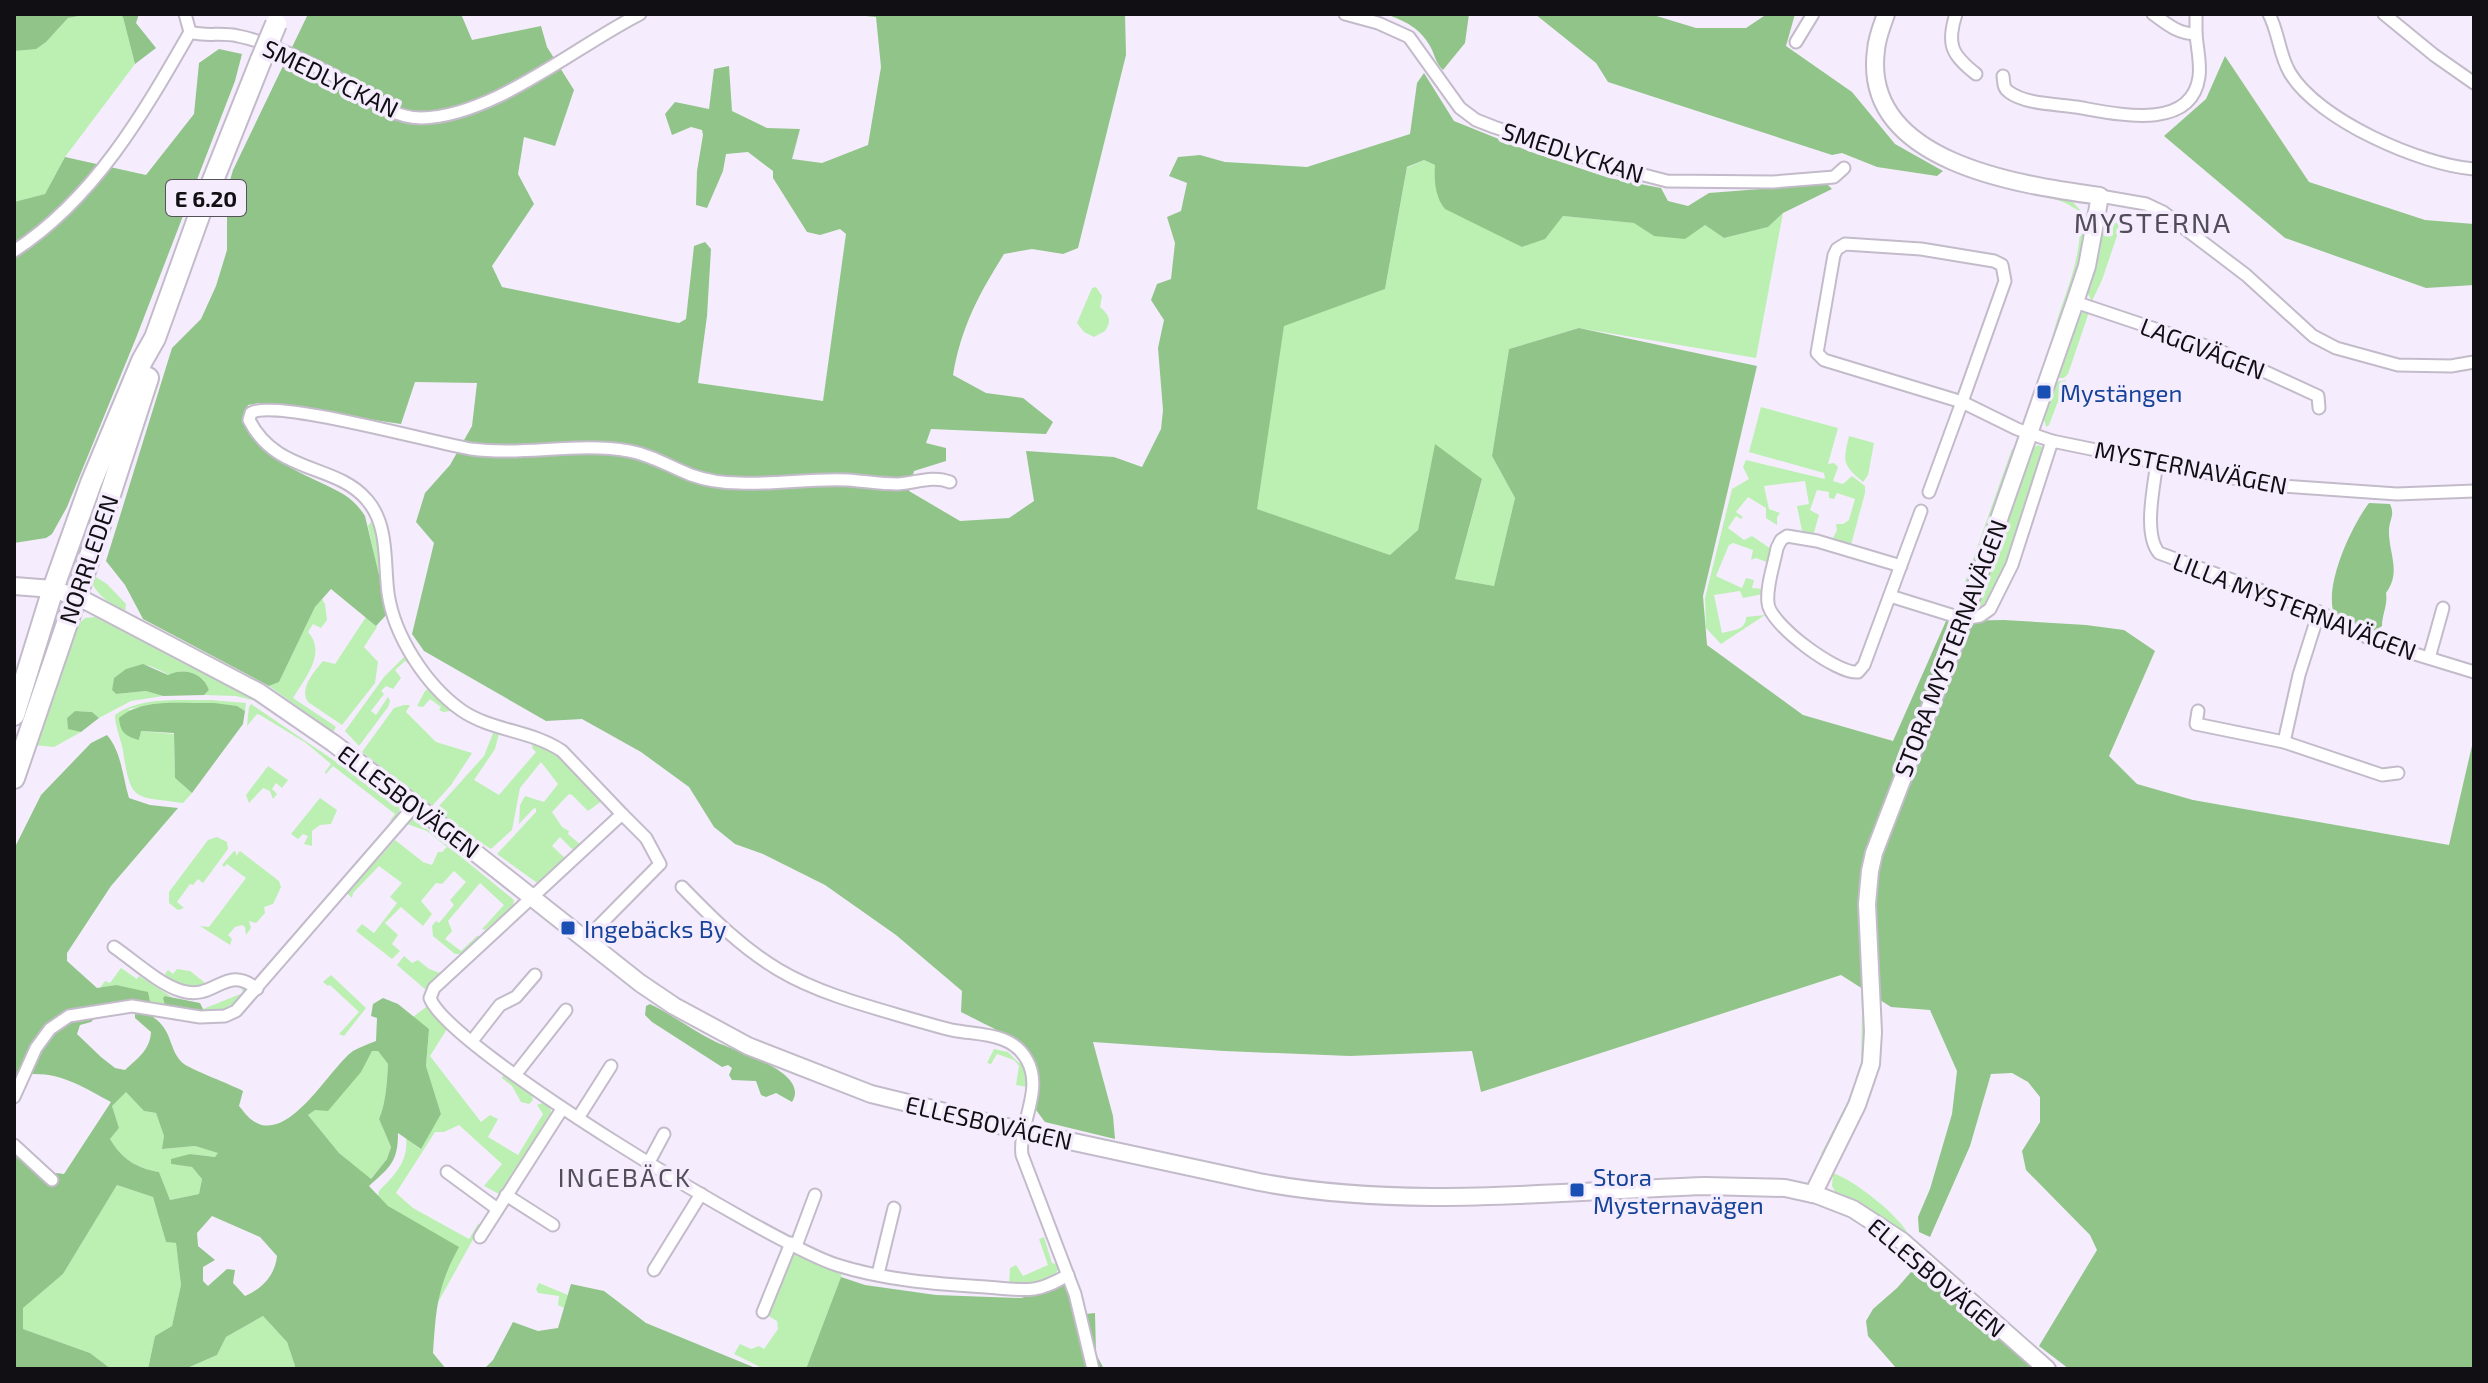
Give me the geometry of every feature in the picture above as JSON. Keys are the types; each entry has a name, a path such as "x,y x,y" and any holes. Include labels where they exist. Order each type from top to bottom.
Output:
{"highway":[{"name":"NORRLEDEN","path":"14,715 53,589 112,431 155,338 208,192 278,19"},
{"name":"NORRLEDEN","path":"14,778 151,368 155,338"}],"main road":[{"path":"1886,14 1876,47 1877,80 1891,113 1919,143 1954,162 2004,180 2100,196"},
{"name":"STORA MYSTERNAVÄGEN","path":"1813,1194 1857,1105 1871,1064 1873,1032 1867,904 1872,862 1891,803 1964,619 2075,302 2087,266 2100,196"},
{"name":"ELLESBOVÄGEN","path":"14,586 53,589 75,597 259,692 415,805 585,940 674,1006 759,1051 871,1094 1023,1131 1259,1182 1341,1193 1416,1197 1750,1186 1785,1188 1813,1194 1853,1209 1902,1241 2047,1369"}],"street":[{"path":"14,251 65,211 130,133 190,32 185,14"},
{"name":"SMEDLYCKAN","path":"190,32 234,35 252,40 332,75 400,115 420,118 461,109 511,90 640,14"},
{"name":"SMEDLYCKAN","path":"1345,14 1378,23 1409,37 1450,97 1468,115 1613,167 1667,181 1729,182 1834,177 1844,168"},
{"path":"1796,42 1813,14"},
{"path":"1956,14 1952,25 1952,50 1976,74"},
{"path":"2153,14 2178,31 2196,34"},
{"path":"2003,76 2004,88 2011,94 2030,99 2098,110 2161,115 2178,108 2194,92 2199,72 2196,14"},
{"path":"2269,14 2289,72 2314,99 2380,142 2437,163 2474,169"},
{"path":"2384,14 2474,83"},
{"path":"2100,196 2146,204 2163,212 2246,275 2313,336 2336,348 2398,365 2451,366 2474,362"},
{"path":"1929,492 1962,402 2005,281 2004,267 1994,261 1921,249 1850,244 1840,247 1834,255 1818,346 1820,358 1962,402 2029,434"},
{"name":"LAGGVÄGEN","path":"2075,302 2218,350 2318,396 2319,408"},
{"path":"585,940 660,864 646,838 562,751 472,716 446,697 414,656 392,613 383,532 370,503 345,483 279,454 251,425 249,417 256,409 264,408 334,418 472,449 526,452 627,450 650,456 692,475 737,483 847,480 898,484 940,478 950,482"},
{"name":"MYSTERNAVÄGEN","path":"2029,434 2267,485 2394,494 2474,491"},
{"path":"1890,596 1964,619 1986,613 1999,595 2020,542 2052,441"},
{"name":"LILLA MYSTERNAVÄGEN","path":"2157,462 2150,532 2152,543 2159,553 2319,612 2376,642 2474,672"},
{"path":"1901,566 1800,536 1787,536 1777,548 1768,605 1775,619 1821,658 1856,673 1864,665 1890,596 1901,566 1921,511"},
{"name":"LILLA MYSTERNAVÄGEN","path":"2429,658 2443,608"},
{"path":"2284,742 2299,675 2319,612"},
{"path":"2198,711 2196,724 2284,742 2382,775 2398,773"},
{"path":"14,1097 36,1048 50,1029 69,1016 132,1006 185,1016 225,1016 236,1011 415,805"},
{"path":"622,814 431,993 434,1006 472,1041 562,1109 701,1194 835,1264 937,1284 1017,1289 1047,1286 1068,1275"},
{"path":"682,887 738,942 782,972 906,1017 955,1031 998,1037 1011,1043 1027,1060 1033,1080 1020,1143 1022,1156 1068,1275 1093,1369"},
{"path":"114,947 181,991 201,992 235,979 245,979 257,989"},
{"path":"472,1041 500,1005 516,997 535,975"},
{"path":"515,1075 566,1010"},
{"path":"578,1118 611,1066"},
{"path":"480,1237 562,1109"},
{"path":"649,1162 664,1134"},
{"path":"14,1145 52,1180"},
{"path":"447,1172 496,1208"},
{"path":"654,1270 701,1194"},
{"path":"506,1195 553,1225"},
{"path":"763,1312 815,1195"},
{"path":"878,1274 894,1208"}],"green space":[{"path":"14,14 90,14 68,18 36,49 14,51"},
{"path":"90,14 123,16 135,64 65,157 45,194 14,202 14,51 45,42 68,18"},
{"path":"120,14 139,14 136,23 156,48 135,64 123,17"},
{"path":"308,14 461,14 472,40 541,26 547,47 574,90 555,146 524,137 518,174 534,204 492,266 502,287 679,323 686,319 694,246 705,242 711,249 707,316 698,383 823,401 846,234 840,229 820,235 807,232 773,178 773,171 748,152 726,154 723,171 707,208 696,205 702,130 691,127 672,135 665,114 675,102 709,109 714,69 729,66 732,111 767,128 800,129 792,159 822,163 868,145 881,67 876,17 846,14 1125,14 1126,55 1078,248 1063,254 1032,249 1004,254 972,312 953,375 986,393 1023,398 1053,422 1046,434 931,429 926,443 946,448 946,461 914,471 909,491 960,521 1009,518 1034,501 1026,451 1114,457 1142,467 1161,429 1163,410 1158,348 1164,320 1151,300 1157,284 1171,279 1175,243 1167,217 1181,211 1187,183 1169,176 1178,157 1200,155 1225,162 1307,167 1410,134 1417,83 1424,73 1454,121 1531,152 1609,178 1661,188 1668,201 1688,206 1709,193 1827,184 1832,189 1783,213 1768,227 1724,238 1705,225 1685,239 1654,236 1634,223 1563,216 1545,239 1522,247 1445,209 1436,188 1435,165 1424,160 1407,167 1385,289 1284,326 1257,509 1390,555 1418,530 1435,444 1482,479 1455,579 1494,586 1515,498 1492,456 1509,349 1579,328 1757,366 1703,596 1707,645 1803,715 1893,741 1946,621 2004,620 2124,630 2155,651 2109,756 2137,784 2193,800 2449,845 2474,737 2474,1369 2069,1369 2039,1346 2097,1250 2090,1235 2026,1170 2022,1151 2040,1122 2040,1097 2028,1082 2012,1073 1991,1074 1970,1146 1930,1237 1919,1232 1918,1217 1930,1189 1952,1114 1957,1071 1930,1010 1891,1007 1841,975 1481,1092 1472,1051 1350,1056 1093,1042 1113,1116 1115,1139 1045,1122 1036,1110 1037,1088 1029,1057 1009,1037 961,1012 962,991 896,935 825,885 763,854 735,844 714,827 689,787 641,752 582,719 546,721 424,651 412,634 434,543 416,522 425,493 450,465 472,426 477,383 415,382 401,424 259,403 248,405 246,422 251,436 263,449 295,470 347,496 365,516 388,613 376,626 331,589 315,607 279,682 269,686 143,619 125,585 106,561 172,348 201,319 216,286 227,250 227,191 233,170"},
{"path":"1386,14 1469,14 1465,43 1443,70 1422,34 1406,22"},
{"path":"1535,14 1650,14 1696,28 1746,28 1767,14 1795,14 1786,46 1852,92 1895,144 1943,171 1937,176 1877,167 1842,153 1832,155 1608,82 1596,63"},
{"path":"1876,14 1880,14 1869,49 1903,138 2070,199 2082,212 2060,201 1992,185 1958,173 1916,151 1899,136 1884,119 1874,100 1868,77 1867,45"},
{"path":"219,49 242,54 235,81 67,507 52,534 46,538 14,543 14,202 45,194 65,157 146,175 194,114 199,63"},
{"path":"2225,56 2309,182 2425,220 2474,224 2474,285 2426,288 2285,238 2164,136 2206,99"},
{"path":"1424,160 1435,165 1503,236 1522,247 1545,238 1563,216 1635,223 1654,236 1705,225 1724,238 1768,227 1783,213 1756,358 1579,328 1509,349 1492,456 1515,498 1494,586 1455,579 1482,480 1435,445 1418,530 1390,555 1256,509 1284,325 1385,289 1407,168"},
{"path":"2084,218 2082,263 2052,338 2074,267 2080,222"},
{"path":"2104,221 2118,223 2119,230 2092,301 2086,291 2097,260"},
{"path":"1096,287 1102,296 1100,307 1109,320 1105,331 1094,337 1084,332 1077,323 1092,288"},
{"path":"2089,312 2068,374 2064,378 2055,378 2078,315"},
{"path":"2066,380 2046,427 2042,411 2057,382"},
{"path":"1761,407 1838,428 1828,464 1834,463 1838,467 1833,481 1843,484 1852,476 1865,486 1865,493 1851,545 1832,540 1837,530 1836,524 1849,520 1855,499 1837,493 1834,499 1829,498 1829,492 1817,490 1810,510 1819,515 1813,536 1802,531 1797,506 1809,504 1805,481 1764,486 1769,509 1780,513 1777,525 1766,518 1766,508 1748,497 1736,512 1743,517 1736,516 1728,528 1744,540 1752,536 1771,549 1769,563 1756,558 1751,560 1753,550 1733,543 1729,545 1716,576 1742,588 1746,578 1754,580 1752,588 1763,589 1763,594 1743,598 1740,591 1714,595 1722,633 1742,627 1746,617 1765,615 1721,644 1706,628 1705,598 1732,489 1749,479 1743,467 1746,460 1825,479 1824,473 1749,452"},
{"path":"1849,436 1874,443 1868,475 1863,482 1846,462"},
{"path":"2038,445 2043,447 2043,451 2017,538 1999,584 1979,611 1975,608 2030,450"},
{"path":"2012,449 2017,449 1963,597 1961,593"},
{"path":"2369,503 2390,504 2392,511 2389,538 2393,577 2386,593 2382,626 2375,631 2334,614 2332,602 2341,557"},
{"path":"375,517 388,602 423,675 405,661 395,670 401,678 393,689 386,686 381,691 384,694 371,711 376,715 388,697 388,707 359,746 345,731 384,677 406,655 382,591 368,526"},
{"path":"91,574 107,584 126,604 125,612 98,592"},
{"path":"322,599 327,620 321,628 313,624 308,632 313,640 315,657 293,698 336,727 333,732 269,686 279,682 315,607"},
{"path":"95,617 249,694 331,746 389,792 260,702 236,696 204,695 209,690 206,684 193,673 169,675 145,665 114,678 112,690 116,694 146,691 163,696 131,701 99,718 92,712 75,711 67,718 68,728 81,732 54,747 33,745 74,628 85,618"},
{"path":"366,617 377,627 364,647 378,662 375,683 342,725 308,702 306,686 323,661 335,664"},
{"path":"143,664 168,675 193,673 202,679 209,690 204,695 163,696 146,691 116,694 112,690 114,678 126,669"},
{"path":"433,686 451,711 439,710 441,707 430,699 423,707 417,706 425,691"},
{"path":"211,700 246,703 245,711 236,706 158,704 129,709 140,740 140,731 174,734 175,778 192,793 183,803 138,794 129,780 115,715 125,709 149,702"},
{"path":"214,703 237,706 245,711 243,724 192,793 175,778 174,733 141,731 139,740 124,733 119,718 128,711 152,704"},
{"path":"251,704 401,806 397,817 389,822 395,814 333,766 326,774 331,764 306,743 260,715 257,714 247,726"},
{"path":"410,705 406,712 436,742 472,753 451,785 432,806 362,752 394,708"},
{"path":"75,711 92,712 99,718 81,732 68,729 67,718"},
{"path":"495,728 500,730 495,749 474,780 499,795 536,752 532,748 533,742 558,754 602,801 588,811 569,794 552,812 562,827 569,831 568,834 581,845 573,850 560,837 552,846 566,859 540,885 497,854 536,812 536,808 533,809 519,824 520,805 525,796 544,802 558,784 541,762 520,788 512,830 491,849 437,811 484,756"},
{"path":"107,735 112,742 129,798 150,805 178,808 111,886 67,953 67,961 97,988 116,985 148,992 153,1017 164,1028 175,1053 184,1064 243,1091 239,1106 250,1119 266,1125 280,1123 307,1102 353,1051 376,1041 377,1018 371,1016 373,1004 383,998 398,1004 429,1029 426,1066 441,1114 421,1149 398,1133 394,1158 369,1186 388,1206 459,1247 442,1287 435,1324 433,1353 446,1369 296,1369 287,1342 263,1316 226,1337 217,1355 185,1369 148,1369 155,1336 172,1326 181,1285 176,1243 166,1242 153,1197 117,1185 63,1274 23,1308 23,1329 90,1353 111,1369 14,1369 14,1153 31,1170 64,1174 111,1102 54,1076 29,1074 14,1078 14,849 41,795 91,743","holes":["135,1005 135,1018 151,1032 146,1049 125,1070 115,1068 77,1034 80,1025 91,1022 104,1009","372,1051 378,1051 388,1064 385,1099 379,1119 391,1147 387,1159 371,1179 339,1153 308,1115 315,1110 328,1111 361,1072","126,1092 144,1111 156,1113 164,1136 162,1149 195,1146 218,1153 215,1157 190,1154 171,1159 171,1164 192,1167 202,1179 199,1194 170,1200 159,1172 143,1168 119,1152 110,1139 119,1128 112,1106","212,1216 260,1237 277,1256 271,1275 263,1285 245,1296 233,1283 235,1270 227,1269 208,1286 203,1281 203,1267 215,1260 198,1246 197,1233"]},
{"path":"268,766 288,780 282,788 276,783 272,789 277,794 273,799 270,791 263,788 249,803 246,795"},
{"path":"320,798 337,810 331,824 320,825 312,831 312,846 304,844 308,836 303,834 298,839 291,834"},
{"path":"411,816 514,900 513,907 485,930 482,929 504,905 480,883 448,921 452,931 445,939 461,951 481,936 461,954 455,954 433,936 432,926 436,921 439,923 454,905 450,900 466,882 454,871 442,884 436,883 421,901 432,914 423,926 401,907 385,923 398,935 392,944 400,951 392,959 356,931 362,924 374,933 397,903 390,897 402,883 379,866 353,893 352,898 347,893 395,840 423,862 432,865 438,852 447,847 427,831 407,824"},
{"path":"217,837 227,842 228,849 203,883 198,879 193,885 190,884 177,902 184,908 178,910 169,903 169,892 208,840"},
{"path":"234,851 236,856 240,851 279,881 281,887 273,904 264,907 265,913 256,923 249,921 251,928 246,935 245,927 235,927 228,935 232,939 230,945 200,926 209,927 246,878 227,864 222,865"},
{"path":"1857,889 1866,1029 1864,1064 1842,1123 1823,1155 1853,1091 1861,1062"},
{"path":"404,956 412,963 418,960 440,973 426,990 397,965"},
{"path":"121,968 172,997 165,996 166,1009 150,1004 116,985 100,988 105,981 110,983"},
{"path":"177,969 190,971 205,985 188,988 177,985 165,974 168,970 173,974"},
{"path":"331,975 366,1008 344,1036 339,1034 359,1012 323,982"},
{"path":"240,984 248,990 237,1001 222,1010 202,1015 203,1009 243,993"},
{"path":"165,996 200,1003 202,1015 166,1009"},
{"path":"650,1004 708,1038 781,1072 791,1081 795,1091 792,1102 776,1093 766,1097 761,1095 756,1081 732,1080 729,1075 732,1068 728,1065 722,1067 652,1022 645,1015 646,1006"},
{"path":"426,1007 463,1040 447,1029 430,1056 481,1122 490,1115 498,1119 488,1137 518,1155 543,1114 537,1105 545,1102 552,1116 501,1195 484,1186 502,1164 459,1125 444,1132 435,1132 396,1193 413,1208 469,1239 478,1224 481,1225 437,1304 444,1274 378,1196 403,1161 406,1138 420,1149 441,1114 426,1066 429,1029 413,1017"},
{"path":"994,1049 1008,1052 1019,1063 1022,1061 1027,1087 1016,1085 1019,1066 1014,1060 997,1054 991,1064 987,1063"},
{"path":"372,1050 378,1051 388,1064 385,1099 379,1119 391,1147 387,1159 370,1180 339,1153 308,1115 352,1080"},
{"path":"504,1072 531,1092 533,1100 529,1104 521,1102 512,1086 502,1078"},
{"path":"126,1091 144,1111 156,1113 164,1136 163,1149 195,1146 219,1153 215,1157 190,1154 172,1164 192,1167 202,1179 199,1194 170,1200 159,1172 130,1162 110,1139 119,1128 112,1106"},
{"path":"1833,1173 1878,1201 1899,1222 1912,1241 1837,1195 1832,1186"},
{"path":"117,1185 153,1197 166,1242 176,1243 181,1285 172,1326 155,1336 148,1369 111,1369 90,1353 23,1329 23,1307 63,1274"},
{"path":"1044,1237 1052,1263 1058,1270 1042,1282 1009,1285 1010,1268 1016,1265 1023,1276 1048,1265 1039,1239"},
{"path":"793,1251 842,1269 841,1277 806,1369 764,1369 734,1354 740,1344 751,1349 759,1346 764,1349 778,1329 777,1321 766,1312"},
{"path":"1918,1264 2034,1369 1897,1369 1868,1336 1866,1321 1873,1309"},
{"path":"841,1277 865,1285 936,1295 1021,1298 1065,1285 1076,1315 1095,1313 1096,1354 1104,1369 806,1369"},
{"path":"539,1283 568,1295 564,1308 558,1305 559,1296 538,1293"},
{"path":"571,1284 604,1291 646,1323 758,1369 484,1369 493,1360 513,1322 538,1331 558,1328"},
{"path":"263,1316 287,1342 296,1369 185,1369 217,1355 226,1337"}],"place":[{"name":"Mystängen","path":"2044,392"},
{"name":"Ingebäcks By","path":"568,928"},
{"name":"Stora Mysternavägen","path":"1577,1190"}],"district":[{"name":"MYSTERNA","path":"2153,222"},
{"name":"INGEBÄCK","path":"625,1176"}]}
